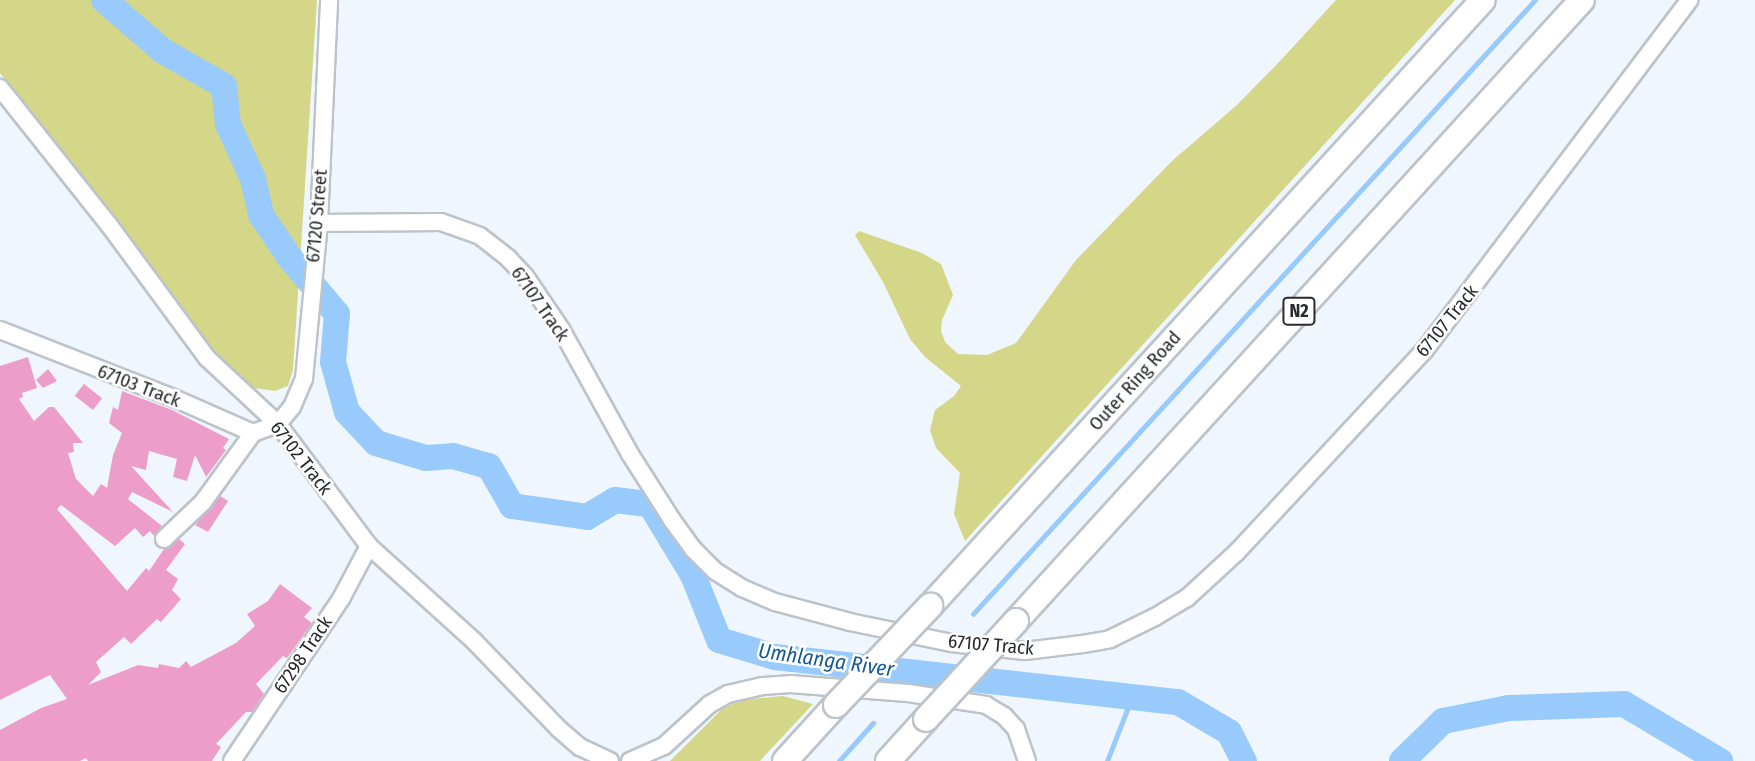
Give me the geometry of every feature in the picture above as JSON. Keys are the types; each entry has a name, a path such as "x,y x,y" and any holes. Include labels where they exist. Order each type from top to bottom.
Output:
{"highway":[{"name":"Outer Ring Road","path":"785,761 835,695 930,606 1483,0"},
{"name":"N2","path":"888,761 1582,0"}],"street":[{"name":"67120 Street","path":"278,424 292,407 304,379 319,223 329,0"},
{"name":"67107 Track","path":"319,223 441,222 480,236 508,258 525,276 561,329 630,454 672,520 708,563 742,588 775,602 850,622 951,643 1025,651 1083,644 1110,639 1132,630 1186,598 1245,544 1424,351 1689,0"},
{"name":"67102 Track","path":"0,88 109,225 207,358 278,424 369,545 474,641 559,730 580,747 610,761"},
{"name":"67103 Track","path":"2,334 253,433"},
{"path":"164,539 209,494 253,433 278,424"},
{"name":"67298 Track","path":"232,761 342,597 369,545"},
{"path":"631,761 664,746 710,704 728,694 763,685 835,695 908,692 986,705 1004,716 1016,729 1027,761"}],"green space":[{"path":"0,0 317,0 293,370 288,386 275,391 247,387 224,365 0,73"},
{"path":"1336,0 1455,0 965,541 954,514 960,473 936,448 930,430 935,410 954,396 961,386 925,357 910,339 883,282 855,235 859,231 922,253 941,264 953,295 942,320 941,331 945,342 958,354 987,355 1016,343 1076,260 1172,161 1237,105"},
{"path":"783,696 813,704 760,761 670,761 722,709 741,700"}],"building":[{"path":"28,357 37,388 22,393 23,397 19,399 34,421 49,407 54,407 83,443 73,443 74,452 68,453 76,479 93,496 101,484 107,488 113,455 122,433 109,423 113,407 118,410 122,391 172,410 229,439 223,448 226,450 206,477 195,455 187,481 173,477 177,459 149,451 146,470 131,466 173,512 132,492 128,499 162,526 154,536 150,531 143,537 135,528 115,546 61,505 57,509 127,591 146,568 149,571 164,549 179,539 185,544 166,570 178,579 172,590 181,599 161,622 157,619 131,644 124,637 96,662 101,672 88,685 138,665 158,668 159,664 179,668 186,661 191,667 236,643 255,626 247,614 268,601 280,584 312,608 304,617 312,623 287,658 283,656 256,684 264,694 252,712 246,712 216,744 221,747 212,761 88,761 86,758 80,761 0,761 0,730 41,708 67,699 50,675 0,700 0,366"},
{"path":"48,369 57,381 43,388 36,380"},
{"path":"84,384 102,398 93,410 75,396"},
{"path":"220,496 228,501 208,532 195,525"}],"waterway":[{"name":"Umhlanga River","path":"104,0 163,51 224,86 228,124 253,179 261,215 290,258 337,314 333,362 347,412 376,443 426,458 453,456 489,466 512,506 587,517 615,500 650,504 693,575 719,640 775,657 1178,702 1229,732 1244,761"},
{"path":"973,614 1535,0"},
{"path":"907,686 922,672"},
{"path":"1107,761 1132,697"},
{"name":"Umhlanga River","path":"1402,761 1443,721 1509,708 1624,704 1720,761"},
{"path":"839,761 873,723"}]}
